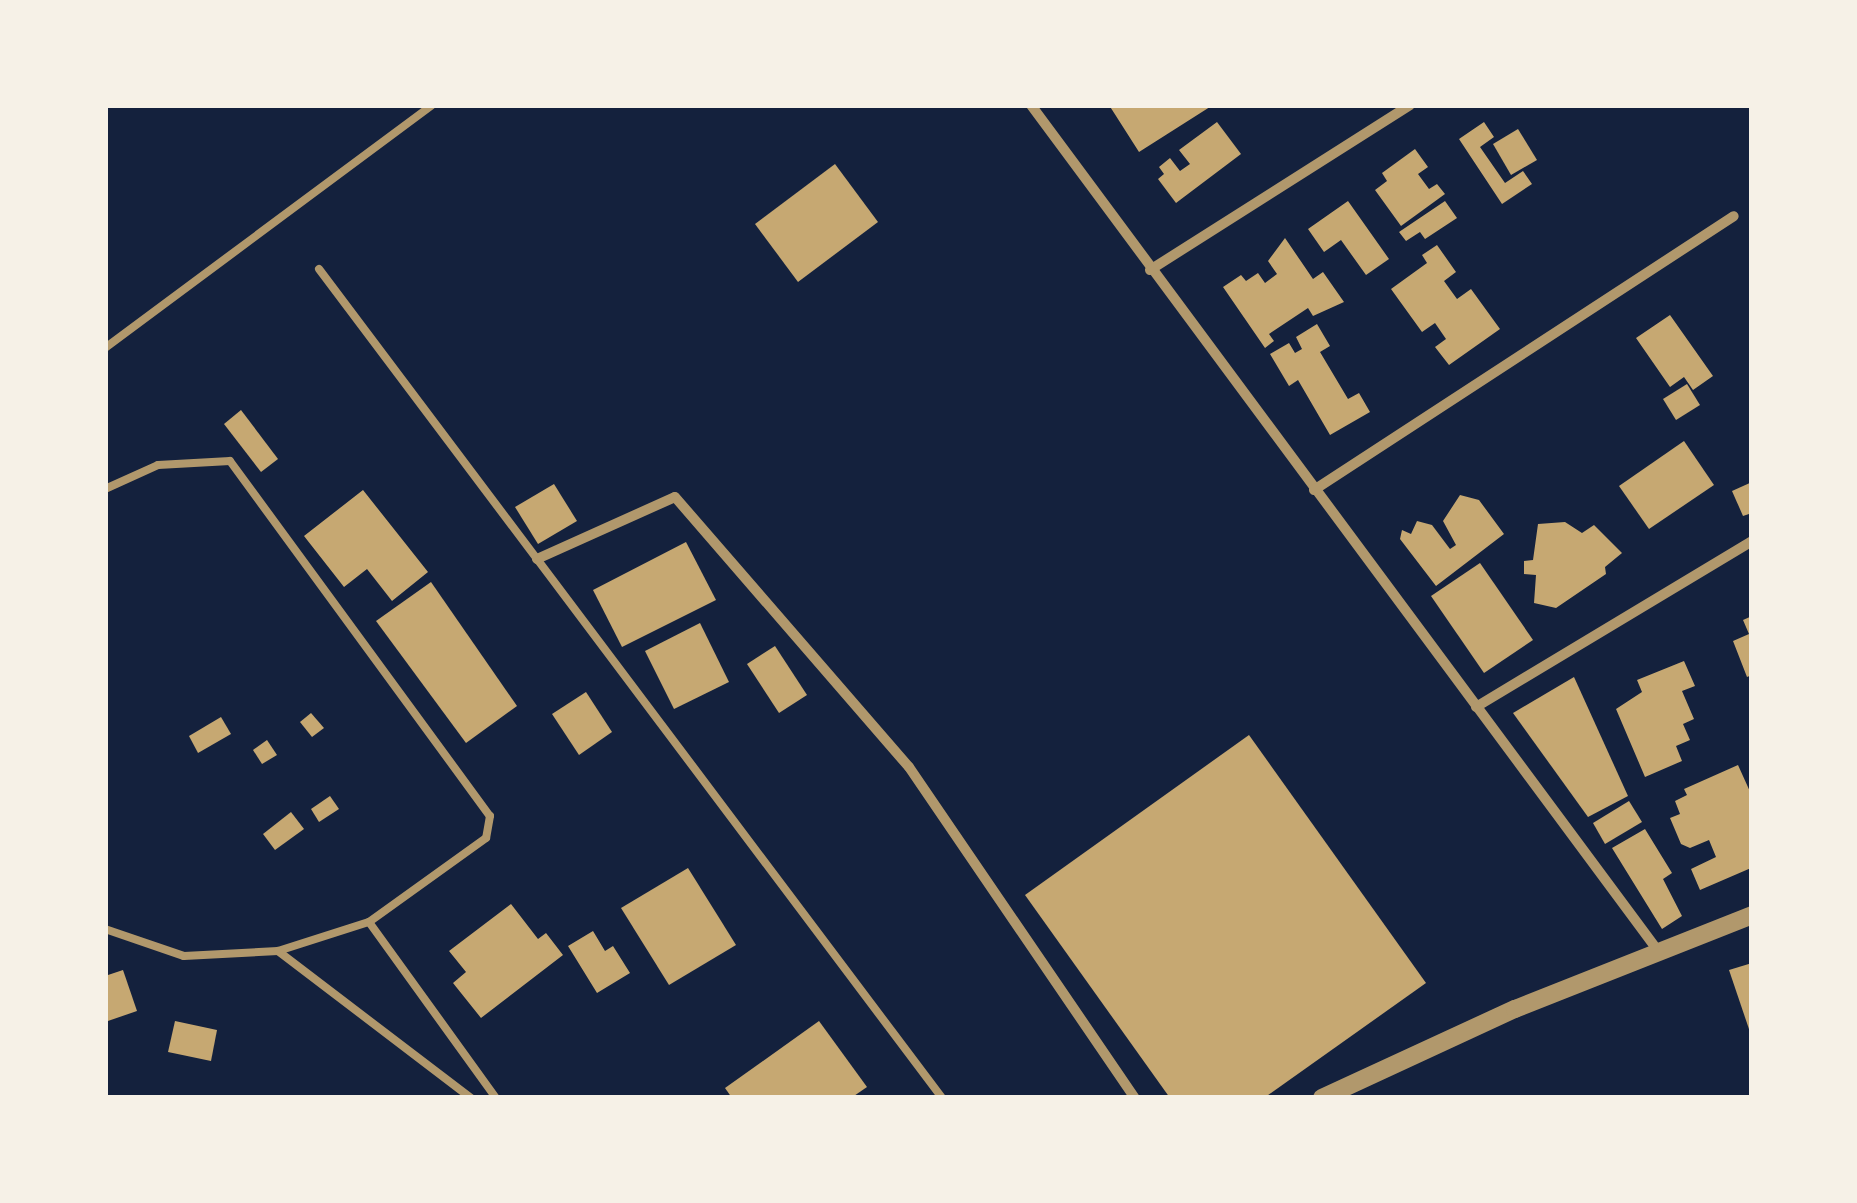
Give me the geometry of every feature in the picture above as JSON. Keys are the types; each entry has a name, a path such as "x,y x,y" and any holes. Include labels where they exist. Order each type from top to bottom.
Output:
{"street":[{"path":"1030,105 1659,952"},
{"path":"1150,270 1410,105"},
{"path":"1314,490 1734,216"},
{"path":"537,558 675,496 909,766 1136,1098"},
{"path":"1476,707 1752,541"},
{"path":"1322,1098 1752,915"}],"lane":[{"path":"105,348 432,105"},
{"path":"320,269 942,1098"},
{"path":"105,489 158,465 230,461 490,816 486,838 369,922 278,951 184,956 108,934"},
{"path":"369,922 496,1098"},
{"path":"278,951 471,1098"}],"building":[{"path":"1109,105 1133,106 1213,105 1139,152"},
{"path":"1217,122 1241,154 1176,203 1158,179 1164,174 1159,167 1170,158 1180,171 1190,164 1179,150"},
{"path":"1484,122 1494,137 1480,147 1505,183 1523,171 1532,184 1502,204 1459,139"},
{"path":"1518,129 1537,160 1511,175 1493,144"},
{"path":"1415,149 1428,167 1418,174 1429,189 1437,184 1445,194 1401,226 1375,190 1387,181 1382,173"},
{"path":"835,164 878,222 798,282 755,224"},
{"path":"1348,201 1389,259 1366,275 1341,240 1324,252 1308,229"},
{"path":"1445,201 1457,218 1425,239 1420,232 1406,241 1399,232"},
{"path":"1285,238 1313,279 1323,272 1344,302 1313,316 1308,308 1269,334 1274,341 1265,348 1223,287 1241,275 1246,281 1258,273 1265,283 1277,274 1268,261"},
{"path":"1437,245 1456,272 1444,281 1457,299 1471,289 1500,329 1449,365 1435,347 1446,339 1435,323 1422,332 1391,289 1427,263 1422,255"},
{"path":"1670,315 1713,376 1693,390 1684,377 1670,387 1636,338"},
{"path":"1317,324 1330,346 1320,352 1348,399 1359,393 1370,412 1330,435 1298,380 1289,386 1270,354 1289,343 1295,353 1302,349 1296,337"},
{"path":"1687,384 1700,405 1676,420 1663,399"},
{"path":"241,410 278,459 261,472 224,424"},
{"path":"1684,441 1714,485 1649,529 1619,486"},
{"path":"1752,482 1752,513 1743,516 1732,491"},
{"path":"554,484 577,521 538,544 515,507"},
{"path":"363,490 428,572 392,601 367,569 344,587 304,536"},
{"path":"1460,495 1479,500 1504,534 1436,586 1400,539 1402,530 1411,534 1417,521 1432,525 1450,549 1456,545 1443,521"},
{"path":"1565,522 1582,533 1594,525 1622,553 1605,567 1606,574 1556,608 1534,603 1536,575 1524,574 1524,561 1533,560 1538,524"},
{"path":"686,542 716,600 622,647 593,590"},
{"path":"1480,563 1533,640 1484,673 1431,596"},
{"path":"431,582 517,706 466,743 376,621"},
{"path":"1752,616 1752,675 1747,677 1733,641 1749,634 1743,620"},
{"path":"700,623 729,682 674,709 645,651"},
{"path":"775,646 807,695 779,713 747,664"},
{"path":"1684,661 1695,686 1682,691 1694,719 1683,724 1690,740 1676,746 1682,761 1645,777 1616,709 1642,692 1637,680"},
{"path":"1574,677 1628,796 1588,817 1513,713"},
{"path":"586,692 612,732 579,755 552,714"},
{"path":"311,713 324,728 312,737 300,722"},
{"path":"221,717 231,734 198,753 189,736"},
{"path":"1249,735 1426,983 1264,1098 1170,1098 1025,895"},
{"path":"267,740 277,755 262,764 253,750"},
{"path":"1738,765 1752,796 1751,868 1700,890 1691,869 1716,857 1709,840 1690,848 1681,844 1670,818 1680,814 1675,801 1687,795 1684,789"},
{"path":"330,796 339,809 319,822 311,809"},
{"path":"1629,801 1642,822 1605,844 1593,823"},
{"path":"291,812 304,829 275,850 263,834"},
{"path":"1645,829 1672,873 1663,879 1682,916 1662,929 1612,848"},
{"path":"688,868 736,945 669,985 621,908"},
{"path":"511,904 538,939 546,933 563,955 481,1018 453,983 466,972 449,951"},
{"path":"593,931 605,951 613,946 630,973 597,993 568,946"},
{"path":"1752,963 1752,1035 1751,1035 1729,970"},
{"path":"123,970 137,1011 105,1022 105,976"},
{"path":"175,1021 217,1030 211,1061 168,1052"},
{"path":"819,1021 867,1087 851,1098 732,1098 725,1088"}]}
